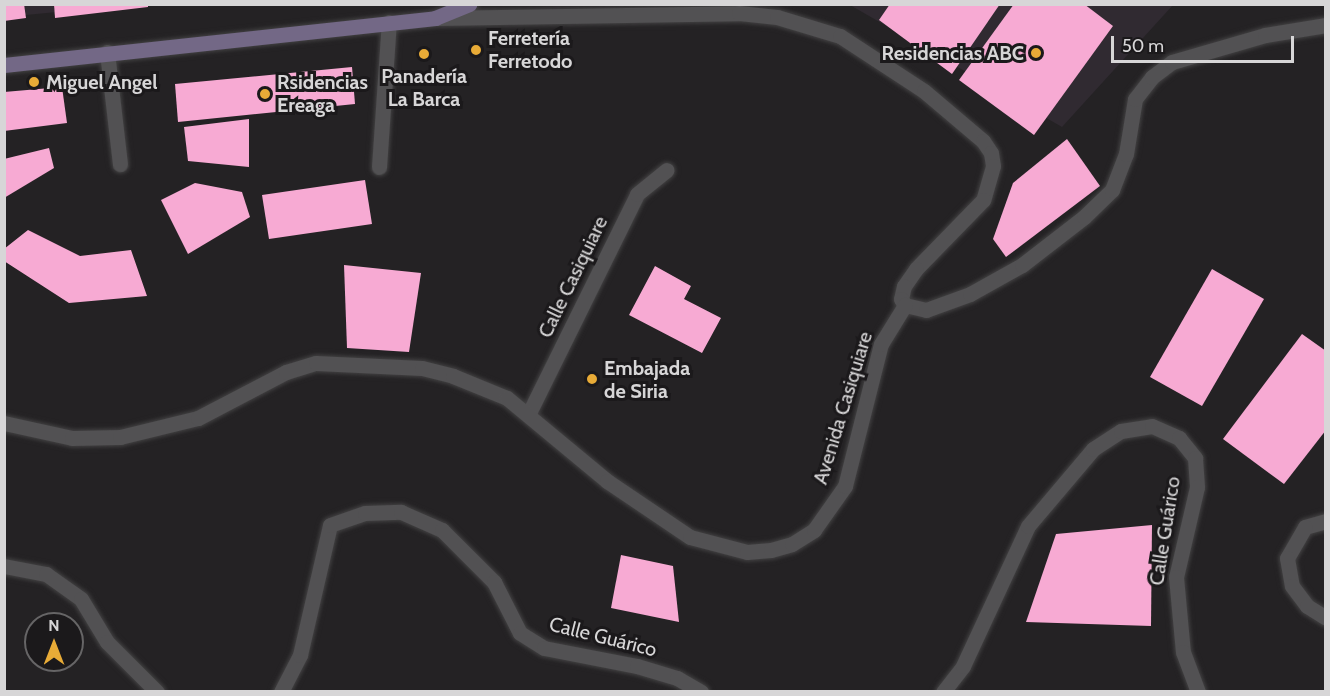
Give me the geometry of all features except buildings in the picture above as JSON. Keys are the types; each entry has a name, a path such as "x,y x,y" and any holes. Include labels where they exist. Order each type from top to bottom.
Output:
{"street":[{"path":"4,65 435,18 469,4"},
{"path":"530,4 561,16"},
{"name":"Avenida Casiquiare","path":"4,423 72,438 158,430 198,418 286,372 316,363 422,368 480,387 529,413 607,481 690,537 747,552 792,544 814,530 845,486 881,344 905,305 901,299 904,286 977,209 990,182 991,153 959,120 924,91 840,36 812,26 739,13 435,18"},
{"path":"379,167 389,22"},
{"path":"905,305 933,309 970,294 1022,265 1084,217 1112,190 1126,154 1135,99 1152,77 1172,62 1265,34 1326,24"},
{"path":"107,52 120,164"},
{"name":"Calle Casiquiare","path":"529,413 637,194 667,170"},
{"name":"Calle Guárico","path":"943,692 963,666 1028,526 1093,449 1121,431 1152,426 1179,438 1195,458 1197,488 1176,577 1183,652 1198,692"},
{"name":"Calle Guárico","path":"281,692 300,655 330,525 365,513 401,512 442,530 494,582 520,633 544,648 637,666 677,678 701,692"},
{"path":"1326,521 1305,527 1287,558 1292,586 1307,606 1326,618"},
{"path":"4,566 46,574 81,599 106,642 157,692"}],"shaded area":[{"path":"5,4 130,5 5,17"},
{"path":"850,5 1173,5 1062,127"}],"place":[{"name":"Ferretería Ferretodo","path":"476,50"},
{"name":"Residencias ABC","path":"1036,53"},
{"name":"Panadería La Barca","path":"424,54"},
{"name":"Miguel Angel","path":"34,82"},
{"name":"Rsidencias Ereaga","path":"265,94"},
{"name":"Embajada de Siria","path":"592,379"}]}
